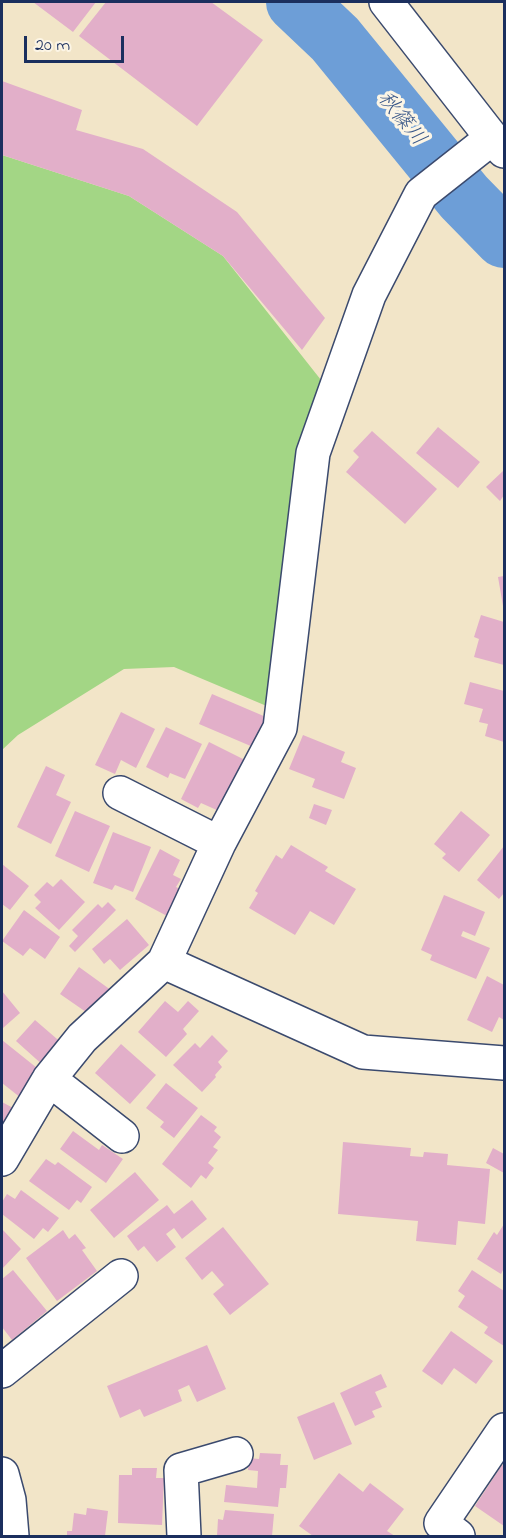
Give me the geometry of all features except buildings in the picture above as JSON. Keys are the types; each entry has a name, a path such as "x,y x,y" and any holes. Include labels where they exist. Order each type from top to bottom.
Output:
{"street":[{"path":"2,1159 49,1079 82,1038 164,962 219,843 280,728 313,453 369,295 422,194 491,146 386,2"},
{"path":"120,793 219,843"},
{"path":"164,962 363,1052 504,1063"},
{"path":"49,1079 122,1136"},
{"path":"2,1371 121,1275"},
{"path":"458,1536 441,1523 504,1430"},
{"path":"184,1536 181,1470 236,1454"},
{"path":"4,1491 12,1536"}],"green space":[{"path":"2,155 129,196 223,256 321,380 301,470 269,707 174,667 124,669 18,735 2,750"}],"waterway":[{"name":"秋篠川","path":"296,2 335,39 464,197 504,238"}]}
